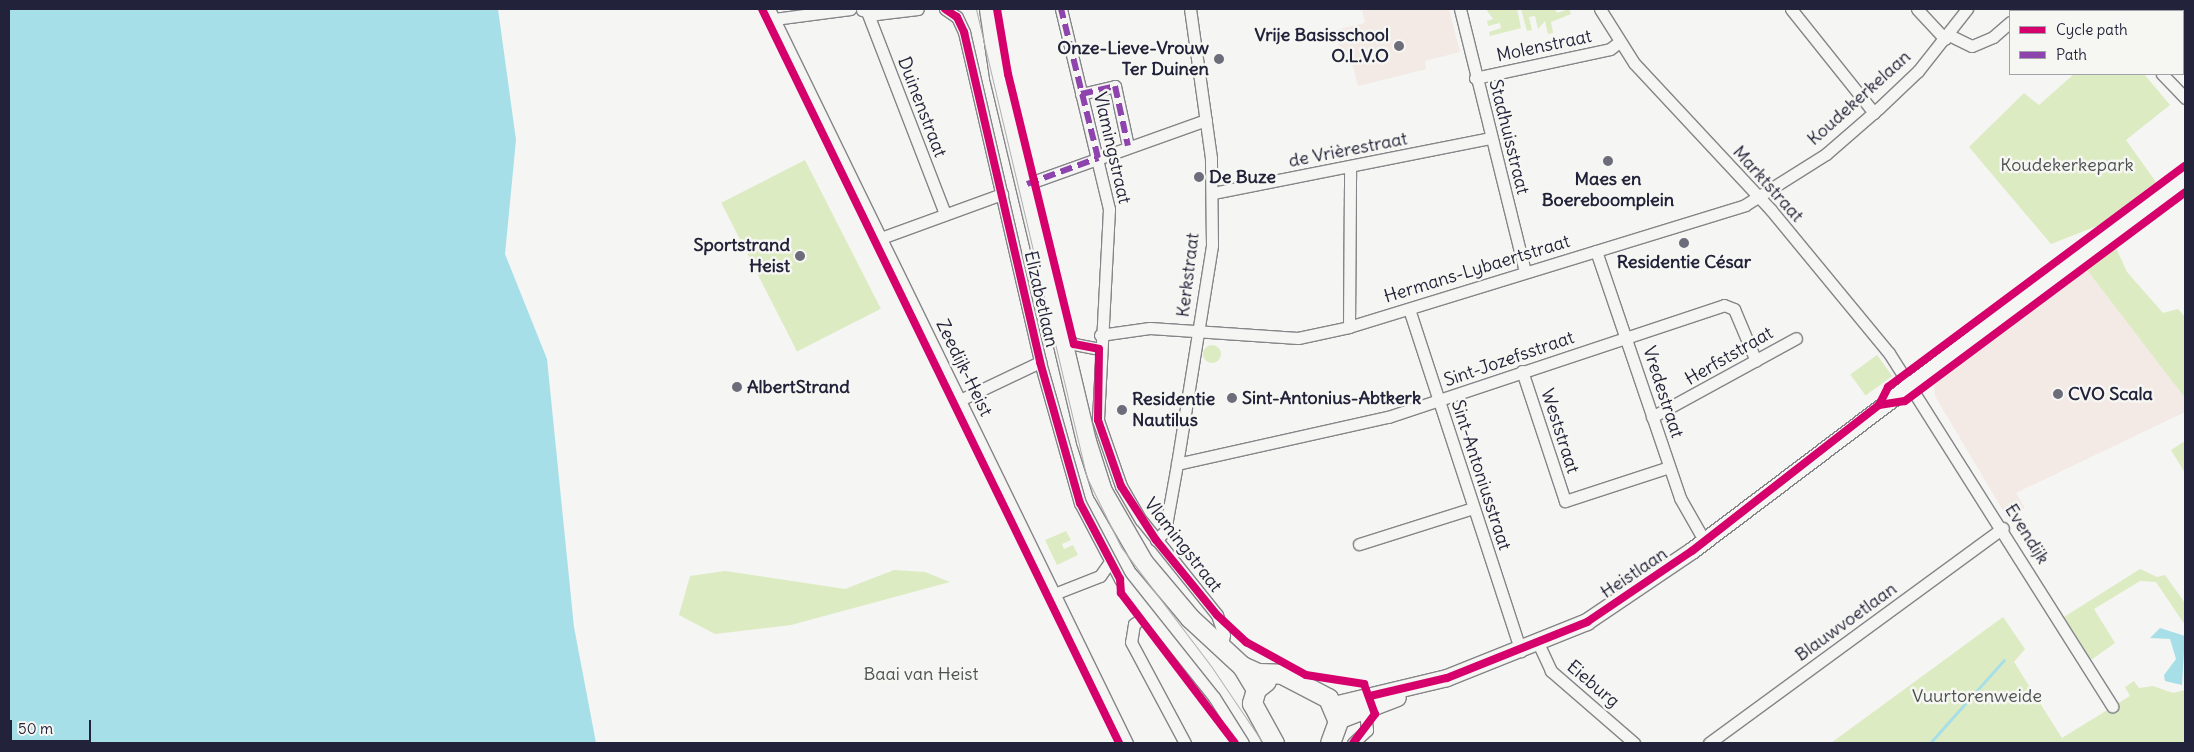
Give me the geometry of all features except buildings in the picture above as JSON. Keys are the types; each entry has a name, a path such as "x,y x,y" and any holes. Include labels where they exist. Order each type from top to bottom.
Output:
{"main road":[{"path":"989,9 1000,76 1027,184 1086,441 1116,521 1171,596 1221,648 1242,666 1258,673 1282,674 1336,713 1330,743"},
{"name":"Heistlaan","path":"1336,713 1539,645 1587,622 1704,540 1910,383 2185,178"},
{"path":"1242,666 1256,689"},
{"path":"1282,674 1256,689 1252,703 1269,736 1273,730 1284,743"},
{"name":"Heistlaan","path":"1336,713 1365,712 1412,689"}],"street":[{"path":"772,14 850,9"},
{"path":"865,10 918,9"},
{"name":"Elizabetlaan","path":"945,9 957,17 1002,194 1040,362 1073,484 1110,562 1146,615 1214,698 1243,743"},
{"name":"Vlamingstraat","path":"1061,9 1098,158 1110,224 1096,399 1105,447 1121,486 1156,540 1217,616 1224,635 1221,648"},
{"name":"Kerkstraat","path":"1156,540 1165,531 1212,245 1213,193 1206,120 1190,9"},
{"name":"Stadhuisstraat","path":"1460,9 1475,78 1525,272"},
{"name":"Marktstraat","path":"1600,9 1618,43 1760,199 1910,383"},
{"path":"1791,9 1874,113"},
{"path":"1917,9 1947,37 1972,46 1993,38 2009,23"},
{"name":"Koudekerkelaan","path":"1760,199 1826,154 1874,113 1947,37 1967,9"},
{"name":"Duinenstraat","path":"865,10 945,214"},
{"name":"Zeedijk-Heist","path":"772,14 1126,743"},
{"name":"Molenstraat","path":"1475,78 1610,49 1618,43"},
{"path":"2163,75 2185,98"},
{"path":"1081,94 1115,86 1128,146"},
{"path":"1027,184 1128,146 1206,120"},
{"name":"de Vrièrestraat","path":"1213,193 1350,169 1490,138"},
{"path":"1349,327 1350,169"},
{"path":"881,238 1002,194"},
{"name":"Hermans-Lybaertstraat","path":"1100,335 1150,328 1273,339 1349,327 1760,199"},
{"name":"Vredestraat","path":"1596,251 1680,498 1704,540"},
{"name":"Sint-Jozefsstraat","path":"1177,464 1388,417 1627,339 1724,305 1734,310 1756,361"},
{"name":"Sint-Antoniusstraat","path":"1409,309 1521,651"},
{"path":"1062,333 1074,344 1099,348"},
{"name":"Herfststraat","path":"1652,416 1796,338"},
{"path":"960,400 1040,362"},
{"name":"Weststraat","path":"1522,372 1565,501 1669,467"},
{"name":"Evendijk","path":"1910,383 2003,528 2112,706"},
{"path":"1358,544 1474,508"},
{"name":"Blauwvoetlaan","path":"1710,743 2003,528"},
{"path":"1054,594 1100,576 1110,562"},
{"path":"1146,615 1134,624 1131,642 1185,743"},
{"name":"Eieburg","path":"1539,645 1551,671 1634,743"},
{"path":"1353,743 1366,730 1365,712"}],"shaded area":[{"name":"Vrije Basisschool O.L.V.O","path":"1362,9 1449,9 1460,52 1425,61 1426,69 1358,86 1351,59 1343,61 1335,30 1365,23"},
{"name":"CVO Scala","path":"2087,270 2185,398 2185,412 2016,493 2025,508 2008,519 1935,396 1934,385"}],"green space":[{"path":"1486,9 1517,9 1521,28 1490,36 1489,32 1501,28 1500,23 1488,26 1487,21 1493,19"},
{"path":"1521,9 1555,9 1557,13 1569,9 1571,14 1551,22 1553,33 1548,34 1545,21 1538,29 1535,16 1529,17 1532,30 1527,31"},
{"name":"Koudekerkepark","path":"2073,75 2145,75 2170,105 2126,140 2156,182 2102,224 2051,244 1969,147 2024,93 2039,105"},
{"name":"Sportstrand Heist","path":"805,160 881,309 797,351 721,203"},
{"path":"2116,248 2127,272 2163,313 2178,309 2185,317 2185,398 2087,270"},
{"path":"1212,345 1218,348 1221,354 1218,360 1212,363 1206,360 1203,354 1206,348"},
{"path":"1877,355 1892,376 1866,395 1850,374"},
{"path":"2185,441 2185,473 2171,450"},
{"path":"1066,531 1071,540 1062,544 1064,549 1073,545 1078,555 1057,565 1045,540"},
{"path":"2140,569 2157,577 2165,575 2185,603 2185,625 2156,582 2140,581 2094,609 2115,643 2091,660 2064,617"},
{"path":"894,570 925,572 950,582 791,625 715,634 679,615 690,576 725,571 845,589"},
{"name":"Vuurtorenweide","path":"2003,617 2025,649 2014,662 2062,738 2130,696 2125,687 2134,681 2139,688 2153,686 2173,693 2185,690 2185,743 1831,743"}],"water":[{"path":"9,9 498,9 516,140 505,254 547,359 574,627 596,743 9,743"},
{"path":"2160,628 2185,636 2182,685 2165,681 2164,675 2176,659 2170,639 2150,638"}],"waterway":[{"path":"1930,743 2004,660"}],"tram line":[{"path":"976,9 1087,478 1121,547 1211,666 1263,743"}],"marked path":[{"path":"1027,184 1098,158 1061,9"},
{"path":"1081,94 1115,86 1128,146"}],"cycle path":[{"path":"762,9 1119,743"},
{"path":"945,9 957,17 964,32 1040,362 1080,503 1120,579 1121,593 1235,743"},
{"path":"997,9 1008,74 1074,344 1099,349 1098,420 1121,486 1156,540 1217,615 1246,642 1306,675 1364,684 1375,714 1353,743"},
{"path":"1370,696 1447,678 1587,622 1692,551 1879,405 1888,387 2185,166"},
{"path":"1879,405 1905,401 2185,192"}],"place":[{"name":"Vrije Basisschool O.L.V.O","path":"1399,46"},
{"name":"Onze-Lieve-Vrouw Ter Duinen","path":"1219,59"},
{"name":"Maes en Boereboomplein","path":"1608,161"},
{"name":"De Buze","path":"1199,177"},
{"name":"Residentie César","path":"1684,243"},
{"name":"Sportstrand Heist","path":"800,256"},
{"name":"AlbertStrand","path":"737,387"},
{"name":"CVO Scala","path":"2058,394"},
{"name":"Sint-Antonius-Abtkerk","path":"1232,398"},
{"name":"Residentie Nautilus","path":"1122,410"}],"park label":[{"name":"Baai van Heist","path":"921,674"}]}
